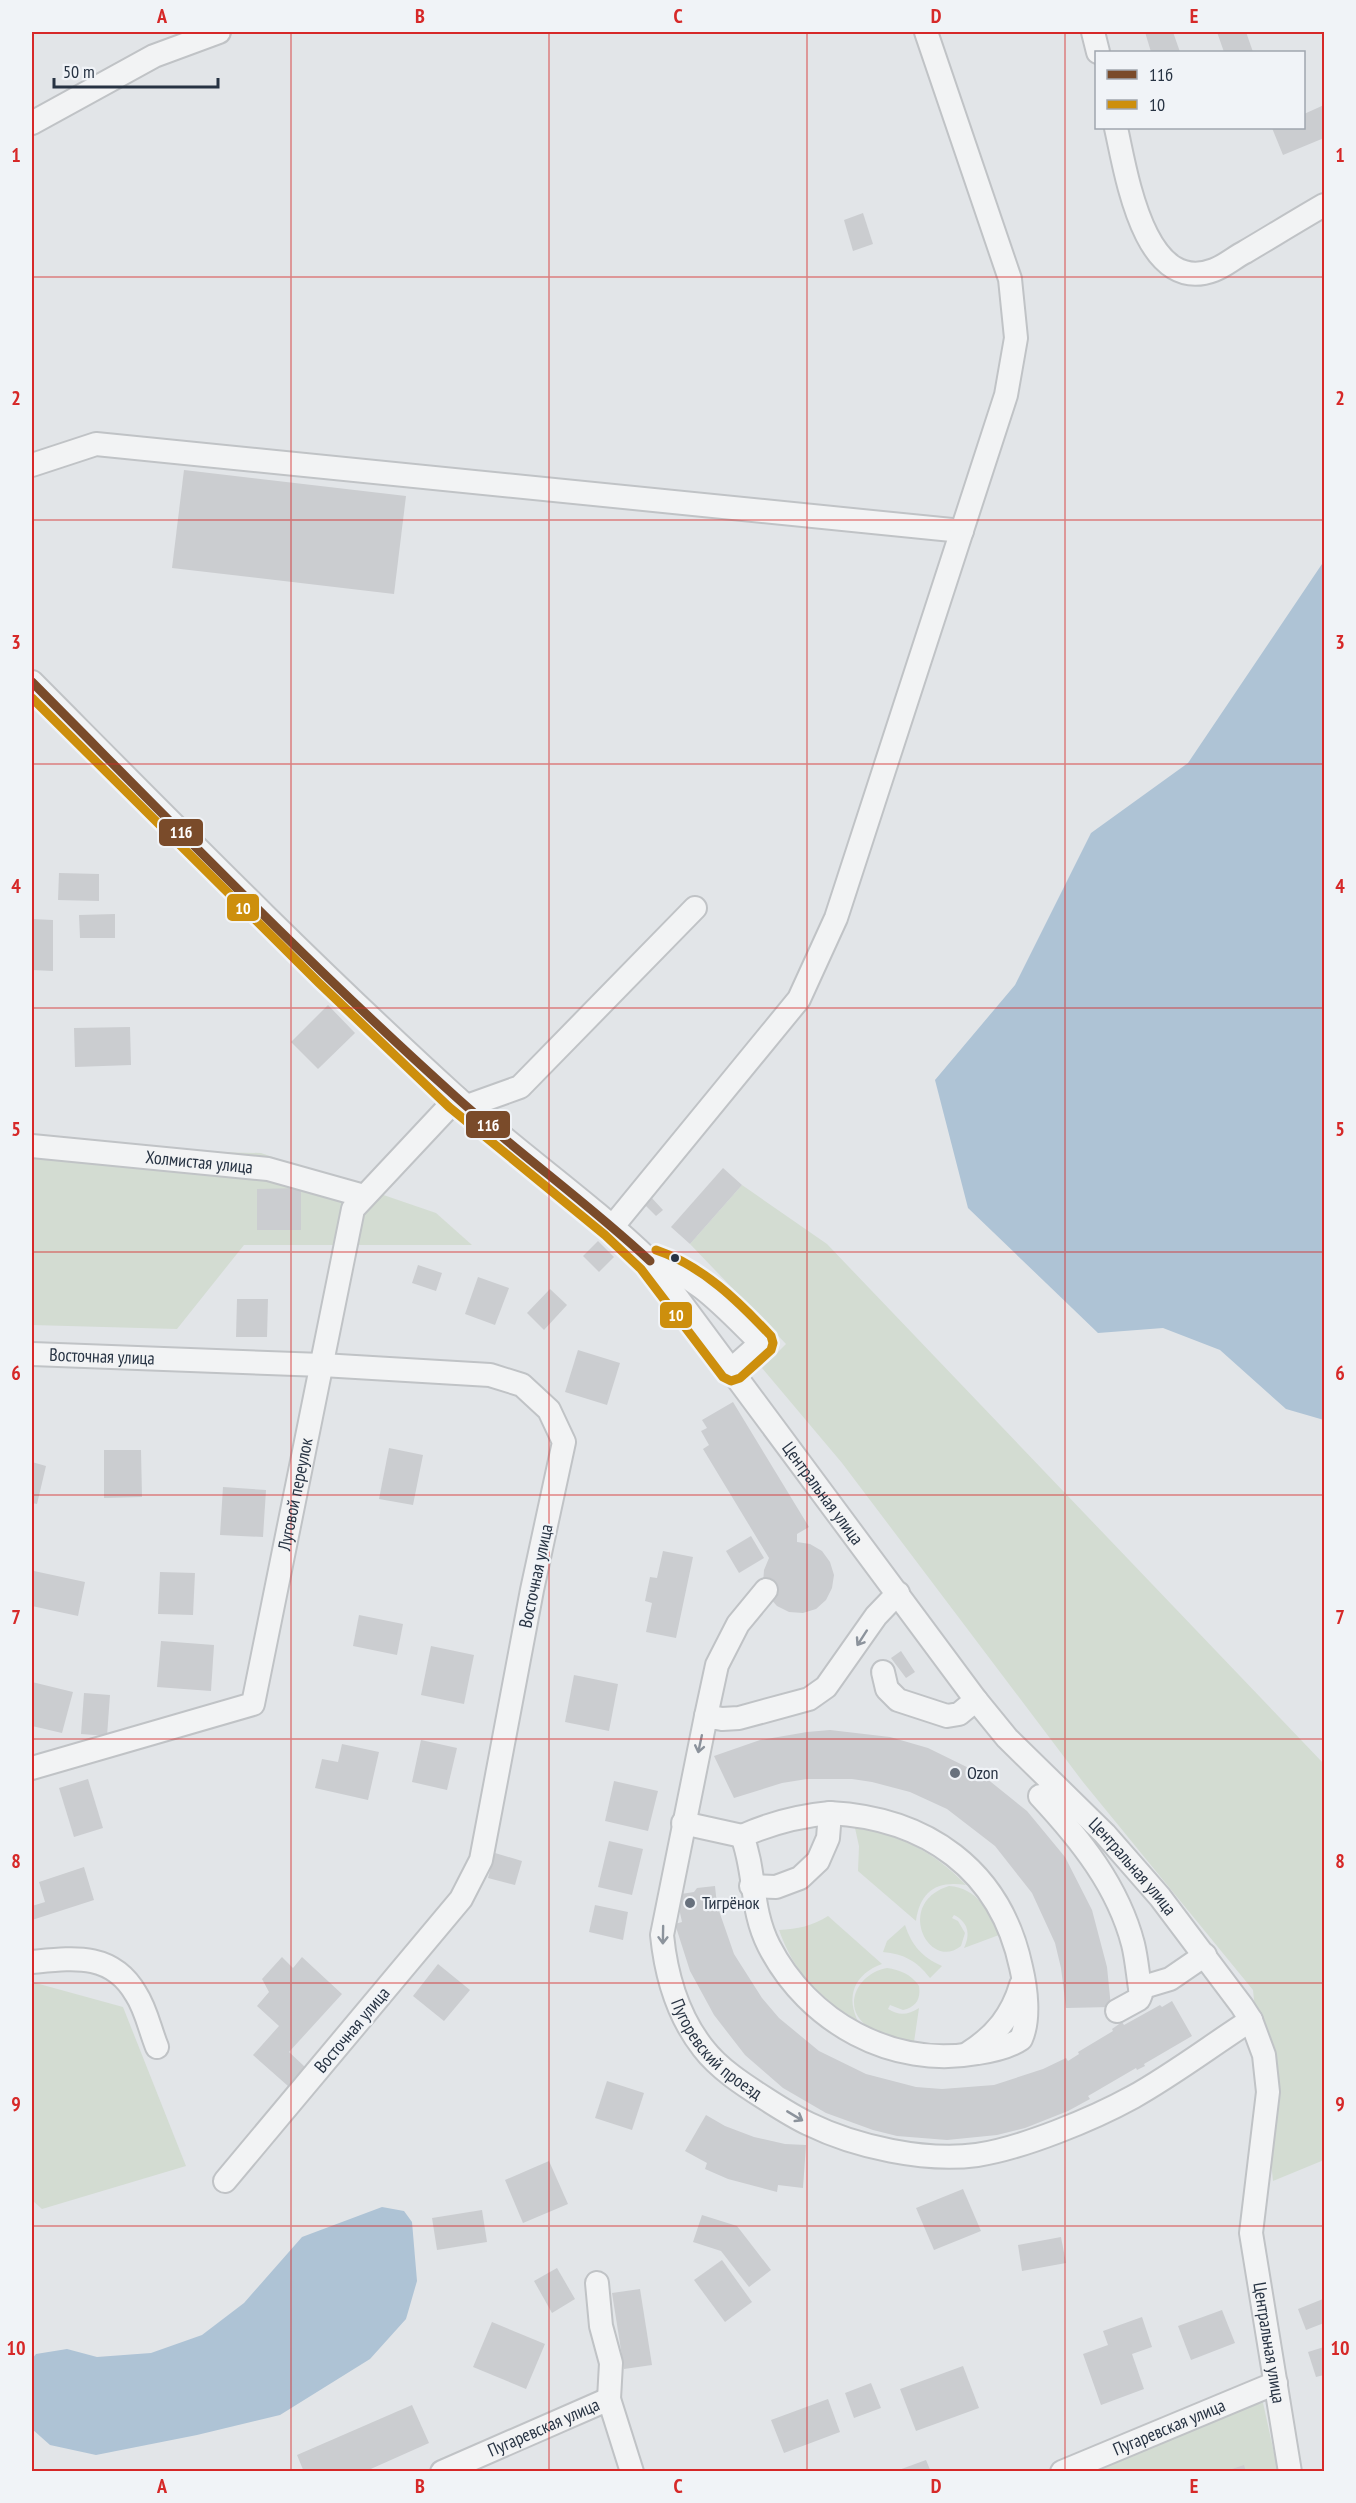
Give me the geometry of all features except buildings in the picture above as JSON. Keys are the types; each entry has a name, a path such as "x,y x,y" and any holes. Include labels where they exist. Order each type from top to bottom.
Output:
{"street":[{"path":"32,123 154,56 219,32"},
{"path":"613,1226 800,999 836,918 1005,395 1016,338 1010,279 926,32"},
{"path":"1093,32 1098,51"},
{"path":"1116,129 1135,207 1157,254 1171,268 1191,274 1214,270 1324,205"},
{"path":"32,465 96,444 962,531"},
{"name":"Центральная улица","path":"32,682 310,958 462,1102 613,1226 650,1261 976,1700 1007,1738 1105,1834 1160,1897 1205,1954 1251,2020 1264,2055 1268,2092 1251,2233 1290,2472"},
{"path":"462,1102 520,1087 695,908"},
{"name":"Луговой переулок","path":"32,1768 253,1704 353,1209 462,1102"},
{"name":"Холмистая улица","path":"32,1146 268,1169 364,1196"},
{"path":"650,1261 670,1266 687,1275 761,1343 732,1369"},
{"name":"Восточная улица","path":"32,1354 322,1365 490,1375 522,1385 549,1410 564,1442 532,1590 481,1860 461,1899 225,2181"},
{"path":"706,1716 722,1719 739,1718 809,1699 826,1688 876,1616 898,1593"},
{"name":"Пугоревский проезд","path":"769,1596 745,1614 717,1665 662,1935 665,1967 677,2002 703,2048 727,2072 808,2124 849,2140 909,2153 941,2156 977,2155 1065,2128 1133,2097 1251,2020"},
{"path":"883,1672 887,1689 898,1700 947,1716 959,1714 976,1700"},
{"path":"1040,1796 1092,1857 1117,1901 1133,1944 1140,1988 1139,1999 1117,2011"},
{"path":"751,1886 777,1887 800,1878 818,1861 828,1838 830,1813"},
{"path":"683,1823 741,1836 770,1823 800,1815 861,1814 891,1821 920,1833 946,1849 983,1885 1005,1919 1017,1948 1023,1978 1016,2002 1003,2024 986,2042 965,2056 935,2056 905,2052 876,2044 858,2036 824,2014 802,1994 778,1961 757,1916 751,1886 750,1856 741,1836"},
{"path":"1140,1988 1170,1978 1205,1954"},
{"path":"32,1962 70,1958 96,1961 120,1973 137,1994 157,2047"},
{"path":"597,2283 601,2326 611,2363 609,2398"},
{"name":"Пугаревская улица","path":"1062,2472 1276,2383"},
{"name":"Пугаревская улица","path":"442,2472 609,2398 632,2472"}],"shaded area":[{"path":"32,1148 261,1153 436,1213 472,1245 244,1245 177,1329 32,1325"},
{"path":"742,1185 827,1244 1324,1764 1324,2160 1273,2181 1253,1990 1083,1782 842,1463 762,1368 786,1344 690,1244"},
{"path":"855,1828 887,1835 915,1846 941,1863 966,1885 946,1884 931,1890 921,1902 916,1921 858,1871 859,1846"},
{"path":"949,1886 968,1891 975,1896 986,1909 999,1935 964,1948 967,1929 954,1915 952,1918 958,1921 965,1933 961,1946 949,1952 938,1950 929,1943 922,1932 920,1919 923,1906 932,1895"},
{"path":"828,1916 882,1964 872,1968 855,1987 853,2004 859,2023 832,2005 810,1984 792,1959 779,1930 805,1926"},
{"path":"905,1925 919,1950 942,1966 930,1978 910,1959 883,1952 887,1941"},
{"path":"887,1968 905,1973 919,1986 918,1999 914,2005 903,2010 890,2005 888,2009 904,2014 919,2008 914,2042 890,2037 873,2030 860,2019 855,2010 856,1992 861,1984 877,1971"},
{"path":"32,1982 123,2007 186,2166 42,2209 32,2200"},
{"path":"1262,2398 1278,2471 1073,2472"}],"water":[{"path":"1324,561 1324,1420 1286,1409 1220,1350 1163,1328 1098,1333 968,1208 935,1080 1015,985 1091,833 1188,763"},
{"path":"382,2207 404,2211 412,2222 417,2281 406,2319 370,2359 280,2415 197,2435 96,2455 50,2445 32,2429 32,2359 36,2354 67,2349 97,2357 151,2353 202,2335 244,2303 302,2237"}],"transit line":[{"name":"11б","path":"32,682 241,892 401,1047 480,1118 650,1261"},
{"name":"10","path":"32,698 319,983 449,1107 605,1235 641,1269 723,1377 731,1381 740,1378 771,1350 773,1343 771,1336 719,1286 689,1265 656,1250"}],"place":[{"name":"Ozon","path":"955,1773"},
{"name":"Тигрёнок","path":"690,1903"}]}
